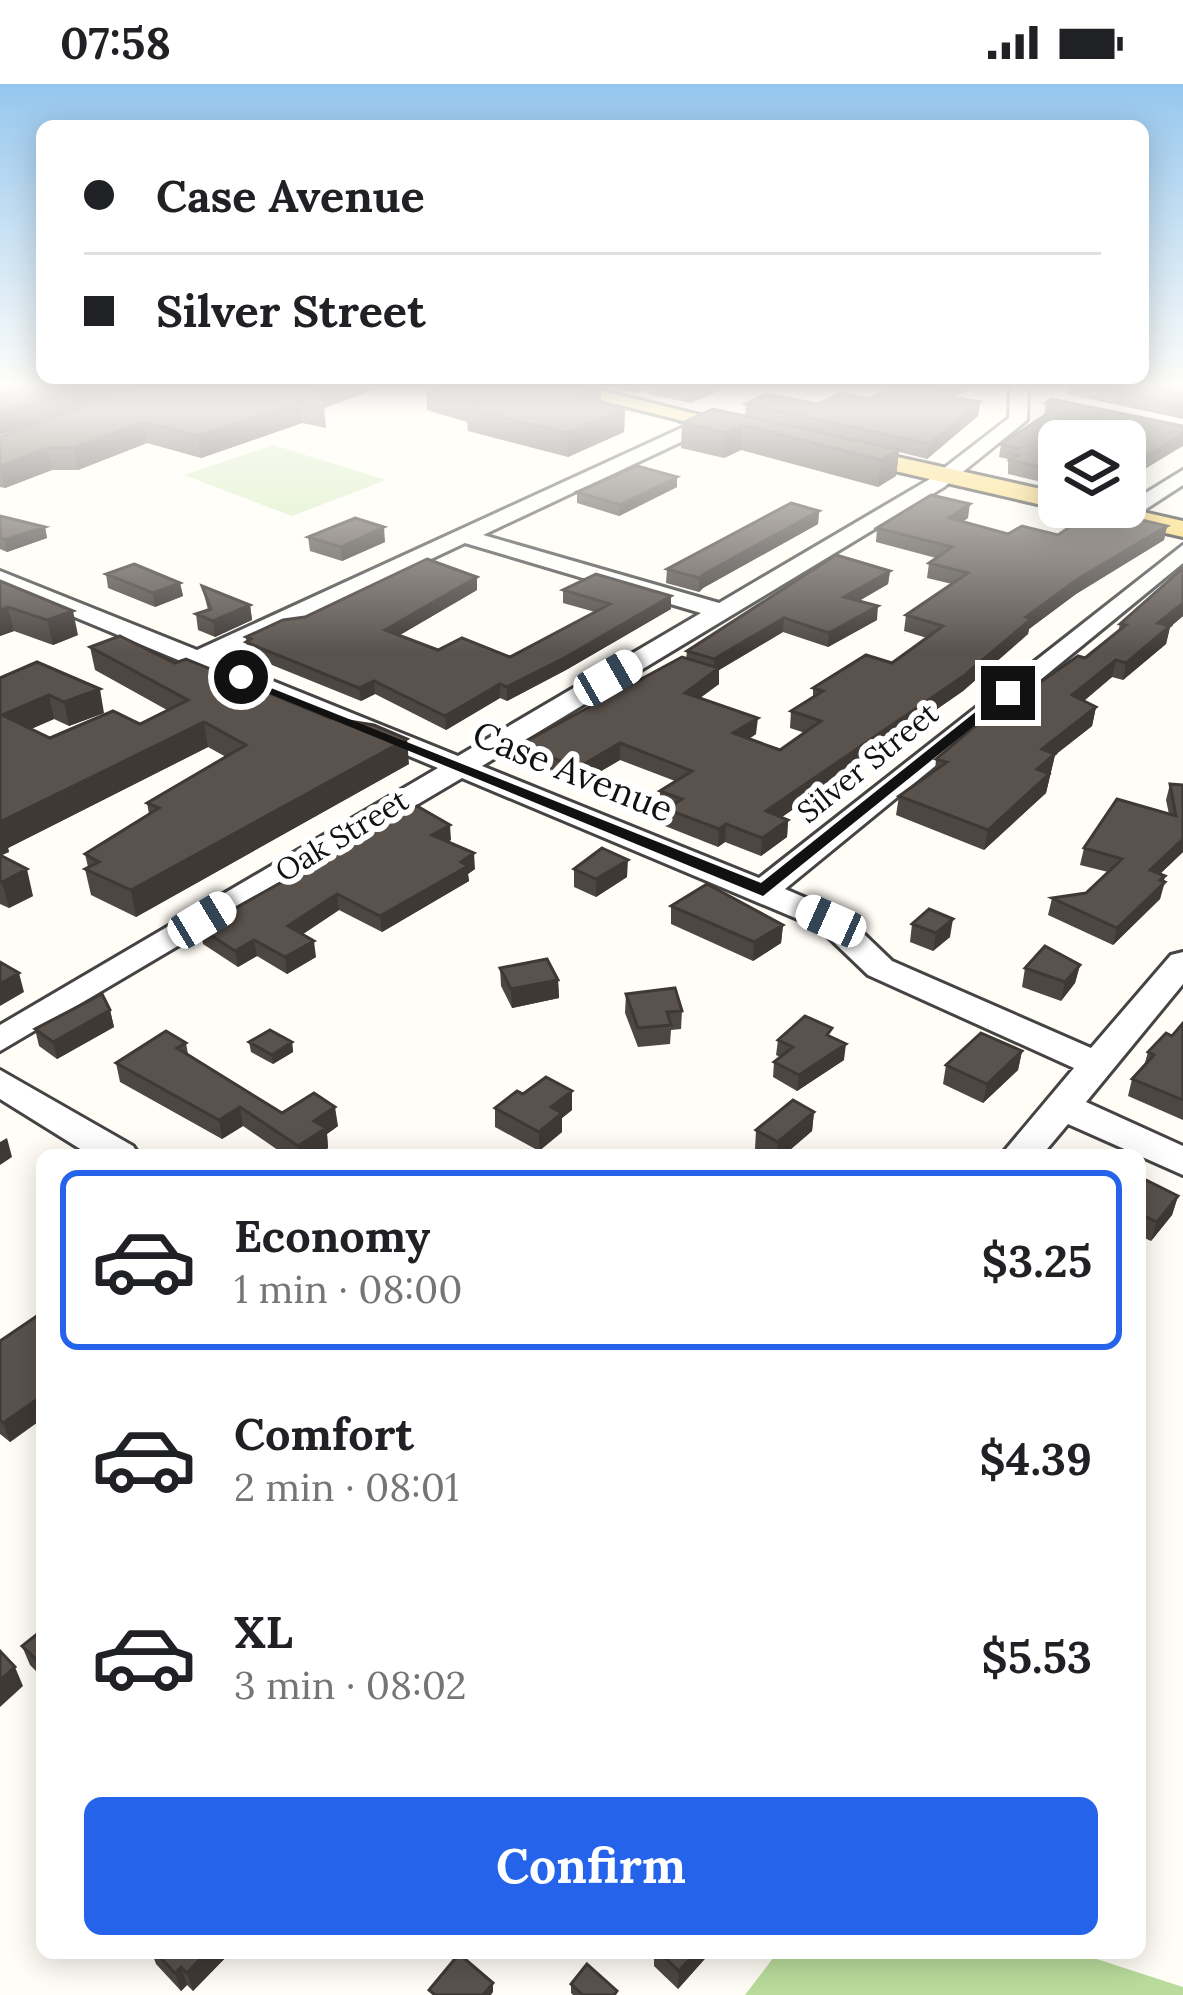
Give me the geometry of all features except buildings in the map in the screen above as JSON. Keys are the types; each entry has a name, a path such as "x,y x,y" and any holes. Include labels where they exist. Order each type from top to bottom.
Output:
{"main road":[{"path":"949,475 1038,496"},
{"path":"1146,521 1183,529"}],"street":[{"path":"197,659 594,475"},
{"name":"Oak Street","path":"0,1040 948,475"},
{"path":"1146,499 1183,476"},
{"path":"464,536 721,611"},
{"name":"Silver Street","path":"763,890 1183,552"},
{"name":"Case Avenue","path":"0,578 763,890 831,921 880,968 1099,1065"},
{"path":"1026,1149 1183,962"},
{"path":"0,1082 109,1149"},
{"path":"1062,1106 1183,1162"},
{"path":"1146,1169 1183,1173"}],"green space":[{"path":"184,475 370,475 386,480 292,516"},
{"path":"772,1959 1097,1959 1183,1987 1183,1995 745,1995"}],"route":[{"path":"241,677 763,890 1008,693"}]}
